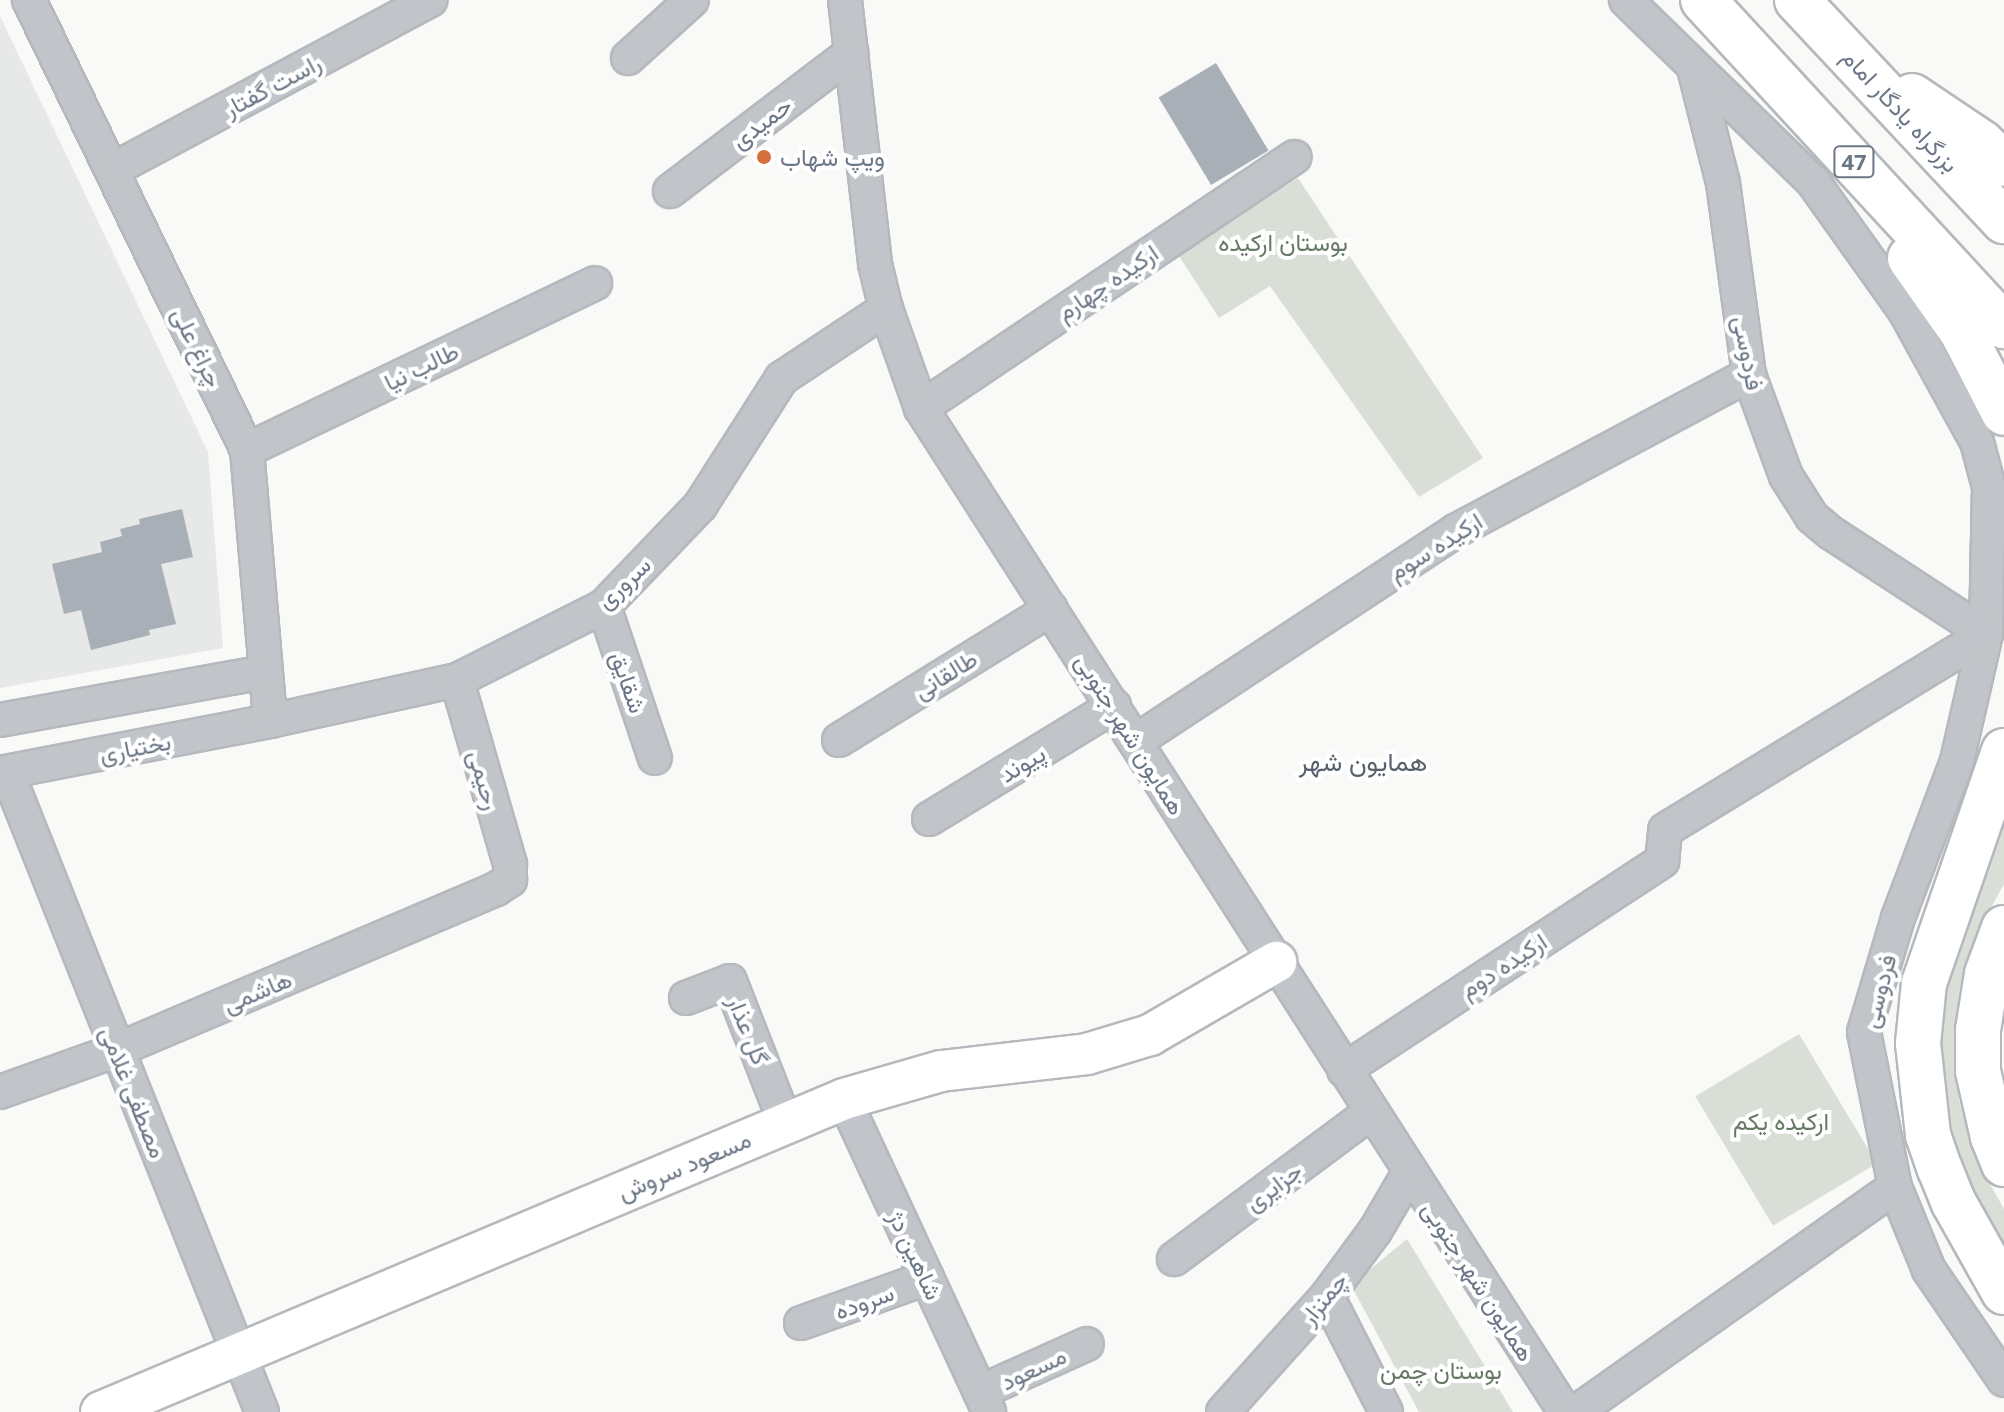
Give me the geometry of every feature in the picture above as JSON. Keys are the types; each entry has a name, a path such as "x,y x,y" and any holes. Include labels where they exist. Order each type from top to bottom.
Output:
{"highway":[{"name":"47","path":"1703,0 2004,326"},
{"name":"بزرگراه یادگار امام","path":"1797,0 2004,221"},
{"path":"1850,55 1982,143 2004,164"},
{"path":"1808,112 1962,332 2004,413"},
{"path":"2004,751 1924,983 1918,1043 1928,1135 1954,1203 2004,1292"},
{"path":"2004,928 1987,974 1978,1030 1978,1071 1993,1137 2004,1164"}],"main road":[{"name":"مسعود سروش","path":"101,1412 844,1099 941,1071 1087,1054 1150,1035 1276,962"}],"street":[{"name":"چراغ‌ علی","path":"29,0 247,450 270,721"},
{"name":"راست گفتار","path":"112,170 431,0"},
{"path":"628,58 692,0"},
{"name":"همایون‌ شهر جنوبی","path":"845,0 875,264 886,309 921,408 1565,1412"},
{"name":"فردوسی","path":"1626,0 1813,182 1905,311 1977,442 1989,487 1986,634 1957,761 1898,918 1864,1032 1895,1187 1929,1270 2004,1380"},
{"name":"حمیدی","path":"670,191 851,53"},
{"name":"فردوسی","path":"1694,68 1723,183 1749,375 1786,476 1812,517 1986,634"},
{"name":"ارکیده چهارم","path":"921,408 1294,157"},
{"name":"طالب‌ نیا","path":"247,450 595,283"},
{"name":"سروری","path":"270,721 457,680 604,606 700,506 782,378 886,309"},
{"name":"ارکیده سوم","path":"1136,741 1457,530 1749,375"},
{"name":"شقایق","path":"604,606 655,758"},
{"name":"طالقانی","path":"839,740 1051,609"},
{"name":"ارکیده دوم","path":"1344,1070 1662,861 1665,830 1986,634"},
{"path":"0,720 265,672"},
{"name":"رحیمی","path":"457,680 510,864 510,880"},
{"name":"پیوند","path":"929,819 1114,706"},
{"name":"بختیاری","path":"3,772 270,721"},
{"name":"مصطفی غلامی","path":"3,772 262,1412"},
{"name":"هاشمی","path":"0,1092 117,1050 496,889 510,880"},
{"name":"گل عذار","path":"686,998 730,981 785,1122"},
{"name":"شاهین دژ","path":"844,1099 984,1402"},
{"name":"جزایری","path":"1174,1259 1371,1112"},
{"name":"چمنزار","path":"1223,1412 1327,1296 1375,1231 1409,1173"},
{"path":"1576,1412 1895,1187"},
{"name":"سروده","path":"801,1323 927,1278"},
{"path":"1327,1296 1386,1412"},
{"name":"مسعود","path":"984,1402 1087,1344"}],"shaded area":[{"path":"0,16 208,452 223,648 0,688"}],"green space":[{"name":"بوستان ارکیده","path":"1298,178 1483,458 1419,497 1270,286 1219,318 1177,253"},
{"path":"2004,788 2004,884 1975,937 1959,991 1955,1048 1959,1100 1971,1140 1982,1170 2004,1209 2004,1267 1952,1159 1934,1012"},
{"name":"ارکیده یکم","path":"1799,1034 1877,1163 1773,1226 1695,1096"},
{"name":"بوستان چمن","path":"1407,1239 1513,1412 1419,1412 1351,1285"}],"building":[{"path":"1216,63 1269,150 1211,185 1159,98"},
{"path":"182,509 193,557 161,564 176,624 149,630 150,635 91,650 81,610 64,614 52,564 102,552 100,542 122,536 120,529 140,524 139,519"}],"place":[{"name":"ویپ شهاب","path":"764,157"}],"district":[{"name":"همایون شهر","path":"1363,762"}]}
